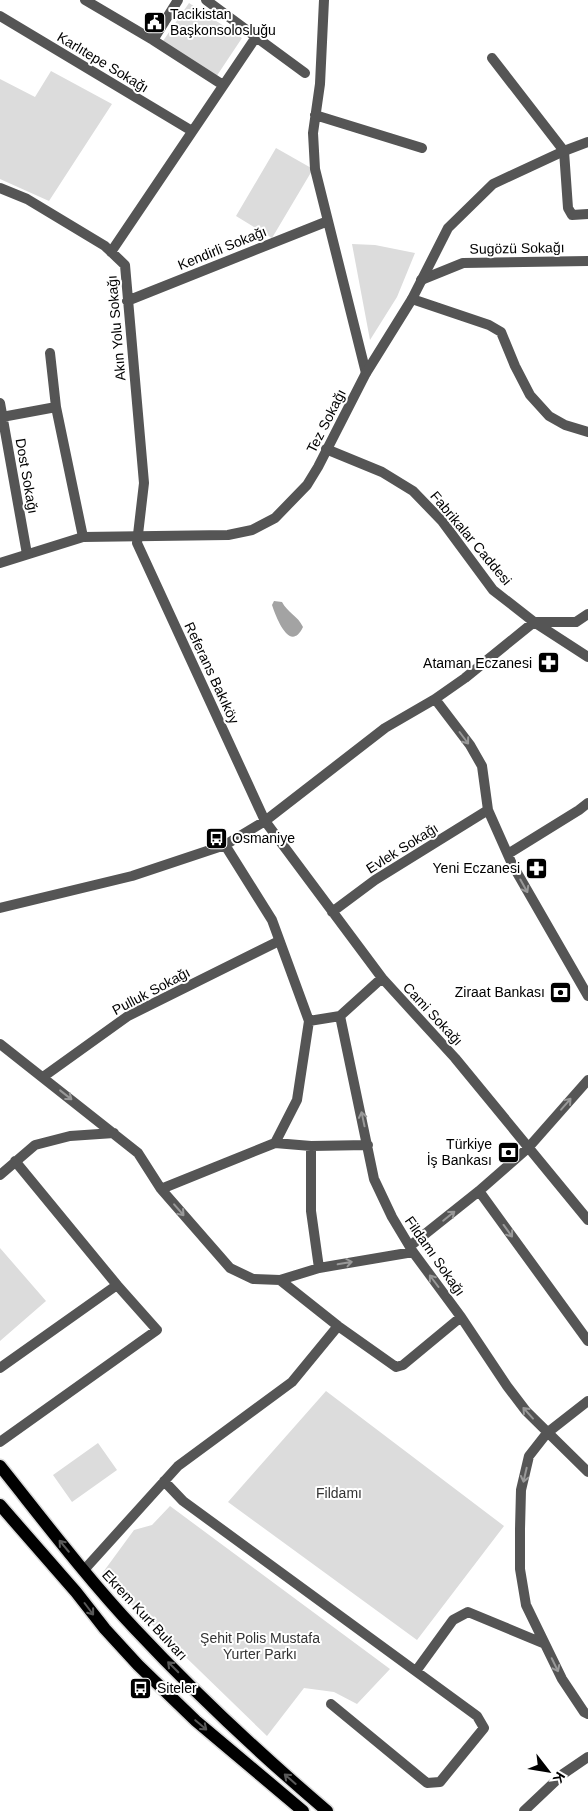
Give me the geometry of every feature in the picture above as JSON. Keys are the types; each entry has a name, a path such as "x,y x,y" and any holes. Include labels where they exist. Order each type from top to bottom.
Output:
{"main road":[{"name":"Ekrem Kurt Bulvarı","path":"0,1466 84,1570 134,1628 279,1770 327,1811"},
{"path":"0,1505 76,1592 104,1629 138,1665 196,1721 303,1811"}],"street":[{"path":"86,0 224,86"},
{"path":"153,40 178,0"},
{"path":"206,0 305,73"},
{"path":"324,0 320,84 313,133 315,169 366,373"},
{"name":"Karlıtepe Sokağı","path":"0,16 192,131"},
{"path":"111,252 256,38"},
{"path":"492,58 564,150 568,208 572,215 588,214"},
{"path":"315,115 422,148"},
{"name":"Tez Sokağı","path":"0,563 83,538 228,535 252,530 275,518 307,485 366,373 412,299 448,228 493,184 564,150 588,142"},
{"name":"Akın Yolu Sokağı","path":"0,188 27,199 105,246 124,265 144,483 138,536"},
{"name":"Kendirli Sokağı","path":"127,301 328,221"},
{"name":"Sugözü Sokağı","path":"420,280 463,263 588,261"},
{"path":"412,299 490,325 501,332 530,395 549,416 588,432"},
{"path":"50,353 56,407 83,538"},
{"name":"Dost Sokağı","path":"0,403 27,554"},
{"path":"2,417 56,407"},
{"name":"Fabrikalar Caddesi","path":"326,450 382,472 413,491 442,521 493,590 534,622 588,657"},
{"name":"Referans Bakıköy","path":"138,536 137,543 265,821"},
{"path":"0,908 132,876 225,845 265,821 385,728 435,699 465,678 534,622 576,622 588,614"},
{"path":"435,699 470,745 482,766 488,810 508,854 558,946 588,996"},
{"path":"508,854 588,803"},
{"name":"Evlek Sokağı","path":"332,912 375,880 488,810"},
{"name":"Cami Sokağı","path":"265,821 382,978 456,1058 588,1220"},
{"path":"225,845 272,920 309,1021 297,1100 275,1143"},
{"name":"Pulluk Sokağı","path":"43,1077 128,1016 279,941"},
{"path":"309,1021 340,1016 382,978"},
{"name":"Fildamı Sokağı","path":"340,1016 374,1179 392,1217 412,1249 526,1411 588,1472"},
{"path":"0,1044 138,1153 161,1188 230,1268 252,1279 280,1280 319,1268 412,1249 528,1148 588,1080"},
{"path":"0,1176 35,1145 70,1136 114,1133"},
{"path":"161,1188 275,1143 311,1146 368,1145"},
{"path":"311,1146 311,1211 319,1268"},
{"path":"0,1442 157,1330 117,1285 15,1161"},
{"path":"479,1192 588,1341"},
{"path":"280,1280 338,1326 396,1367 403,1365 461,1317"},
{"path":"0,1368 117,1285"},
{"path":"84,1570 178,1466 292,1382 338,1326"},
{"path":"588,1401 547,1433 529,1456 522,1490 520,1537 520,1569 526,1605 562,1679 584,1712 588,1714"},
{"path":"164,1481 183,1501 477,1716 484,1728 440,1782 428,1783 330,1704"},
{"path":"416,1672 453,1620 468,1612 545,1644"},
{"path":"524,1811 563,1774 588,1757"}],"green space":[{"path":"189,3 242,38 216,77 163,41"},
{"path":"51,71 112,104 49,201 0,179 0,79 35,97"},
{"path":"276,148 313,169 272,238 236,216"},
{"path":"352,244 375,245 415,253 397,297 370,340"},
{"path":"0,1248 46,1301 0,1341"},
{"name":"Fildamı","path":"326,1391 504,1526 417,1640 228,1502"},
{"path":"98,1443 117,1470 72,1502 53,1475"},
{"name":"Şehit Polis Mustafa Yurter Parkı","path":"170,1506 390,1669 357,1704 334,1692 304,1688 267,1736 101,1575 134,1530 152,1525"}],"shaded area":[{"path":"274,601 282,602 301,623 303,627 298,634 293,637 284,631 272,605"}],"place":[{"name":"Tacikistan Başkonsolosluğu","path":"154,22"},
{"name":"Ataman Eczanesi","path":"548,663"},
{"name":"Osmaniye","path":"216,838"},
{"name":"Yeni Eczanesi","path":"536,868"},
{"name":"Ziraat Bankası","path":"561,992"},
{"name":"Türkiye İş Bankası","path":"508,1152"},
{"name":"Siteler","path":"141,1688"}]}
